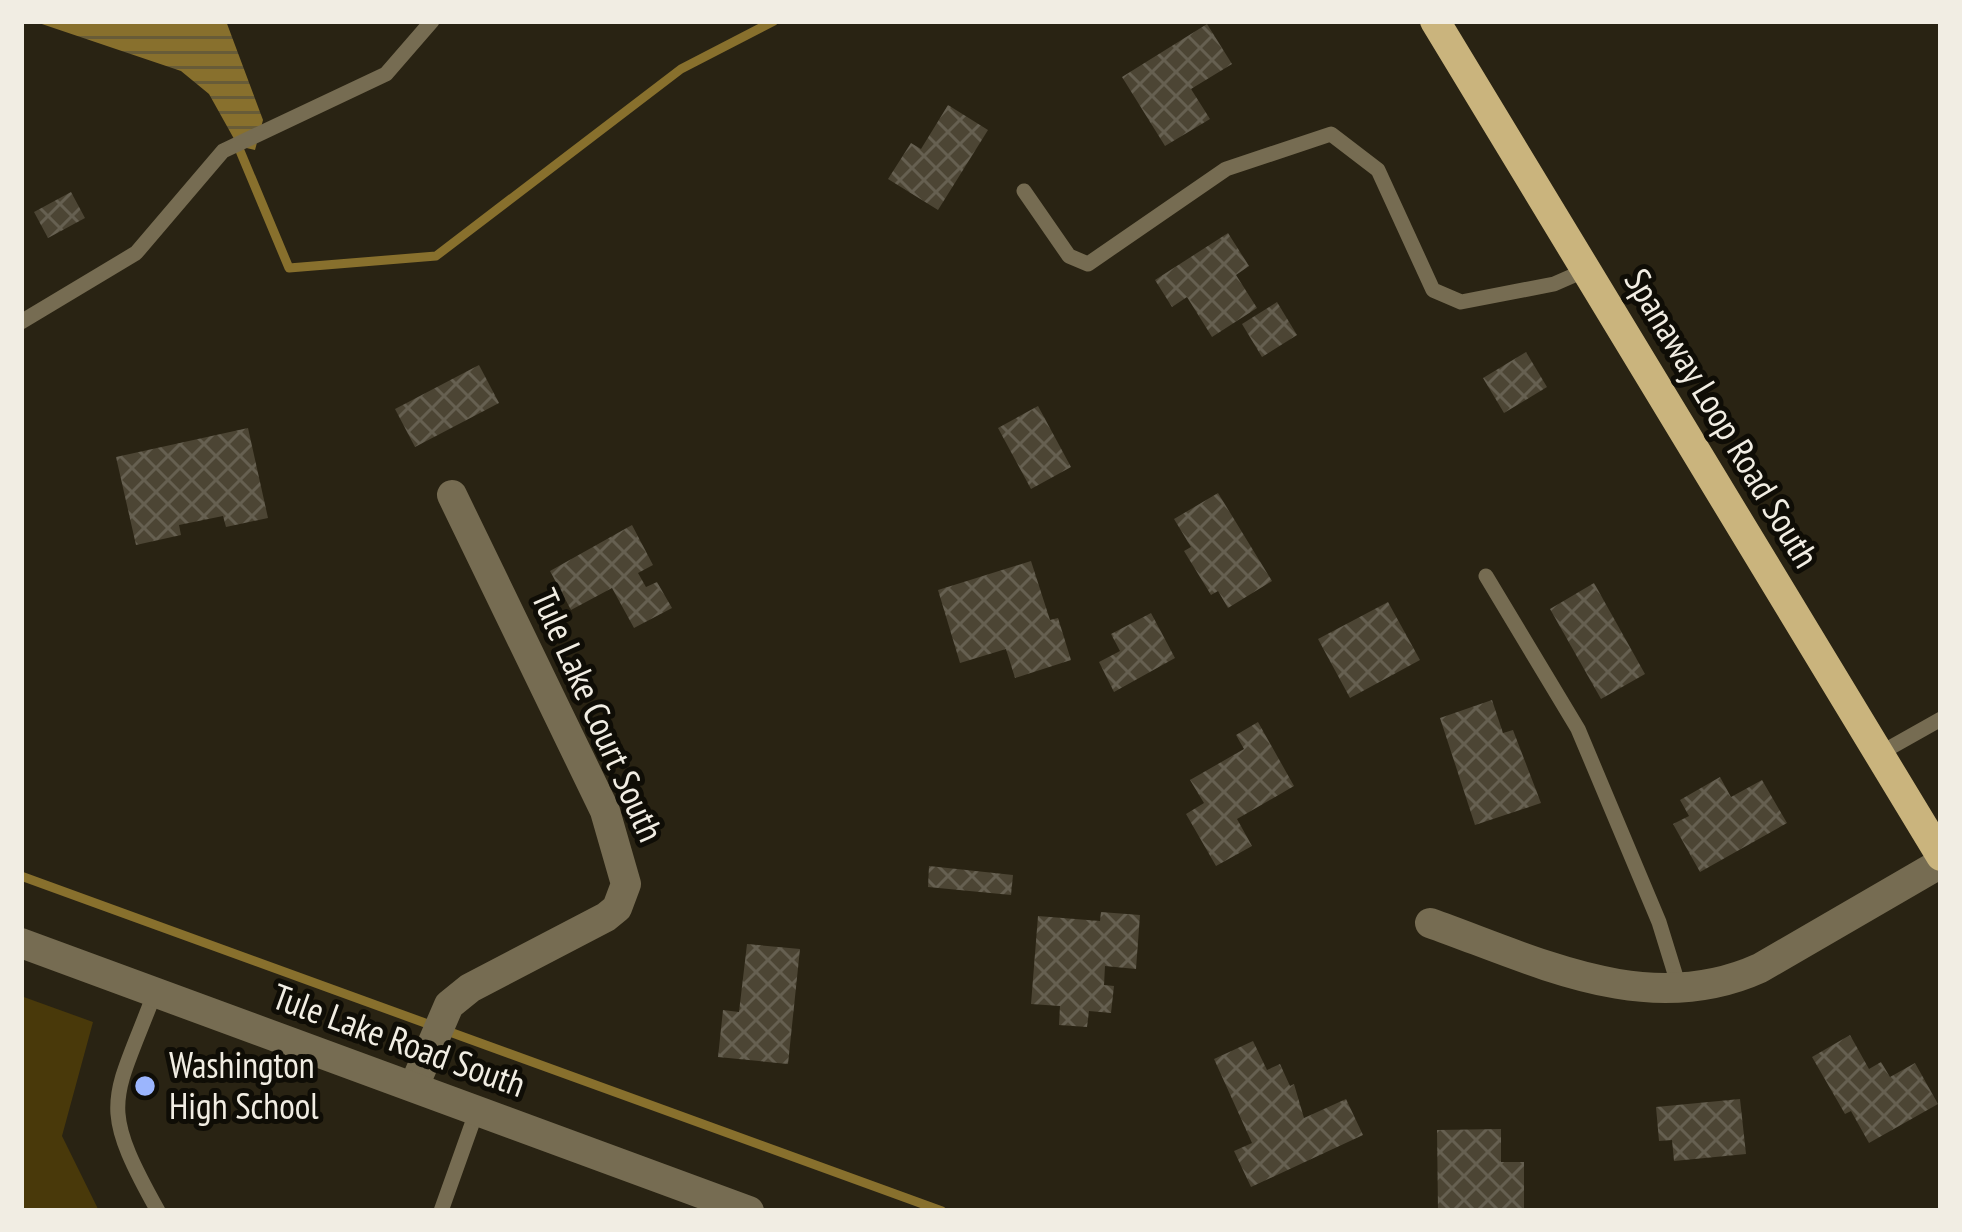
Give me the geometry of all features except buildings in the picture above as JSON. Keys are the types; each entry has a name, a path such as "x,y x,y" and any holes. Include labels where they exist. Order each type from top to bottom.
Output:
{"main road":[{"name":"Spanaway Loop Road South","path":"1435,21 1941,860"}],"street":[{"name":"Tule Lake Court South","path":"414,1086 446,1011 470,988 606,916 617,908 626,884 605,811 452,495"},
{"path":"1430,923 1583,977 1652,992 1680,991 1735,980 1760,968 1941,860"},
{"name":"Tule Lake Road South","path":"21,943 477,1109 697,1202 749,1211"}],"lane":[{"path":"21,322 136,253 223,151 294,122 386,74 432,21"},
{"path":"1024,191 1069,256 1088,264 1226,169 1331,134 1378,170 1433,290 1461,302 1554,284 1588,268"},
{"path":"1486,576 1578,729 1659,922 1680,991"},
{"path":"1877,755 1941,719"},
{"path":"155,992 113,1103 118,1132 158,1211"},
{"path":"441,1211 477,1109"}],"shaded area":[{"path":"33,21 226,21 263,120 255,150 238,146 209,94 181,71"},
{"path":"21,996 93,1022 62,1136 99,1211 21,1211"}],"waterway":[{"path":"238,146 289,268 436,256 681,69 774,21"},
{"path":"21,876 942,1211"}],"place":[{"name":"Washington High School","path":"145,1086"}]}
